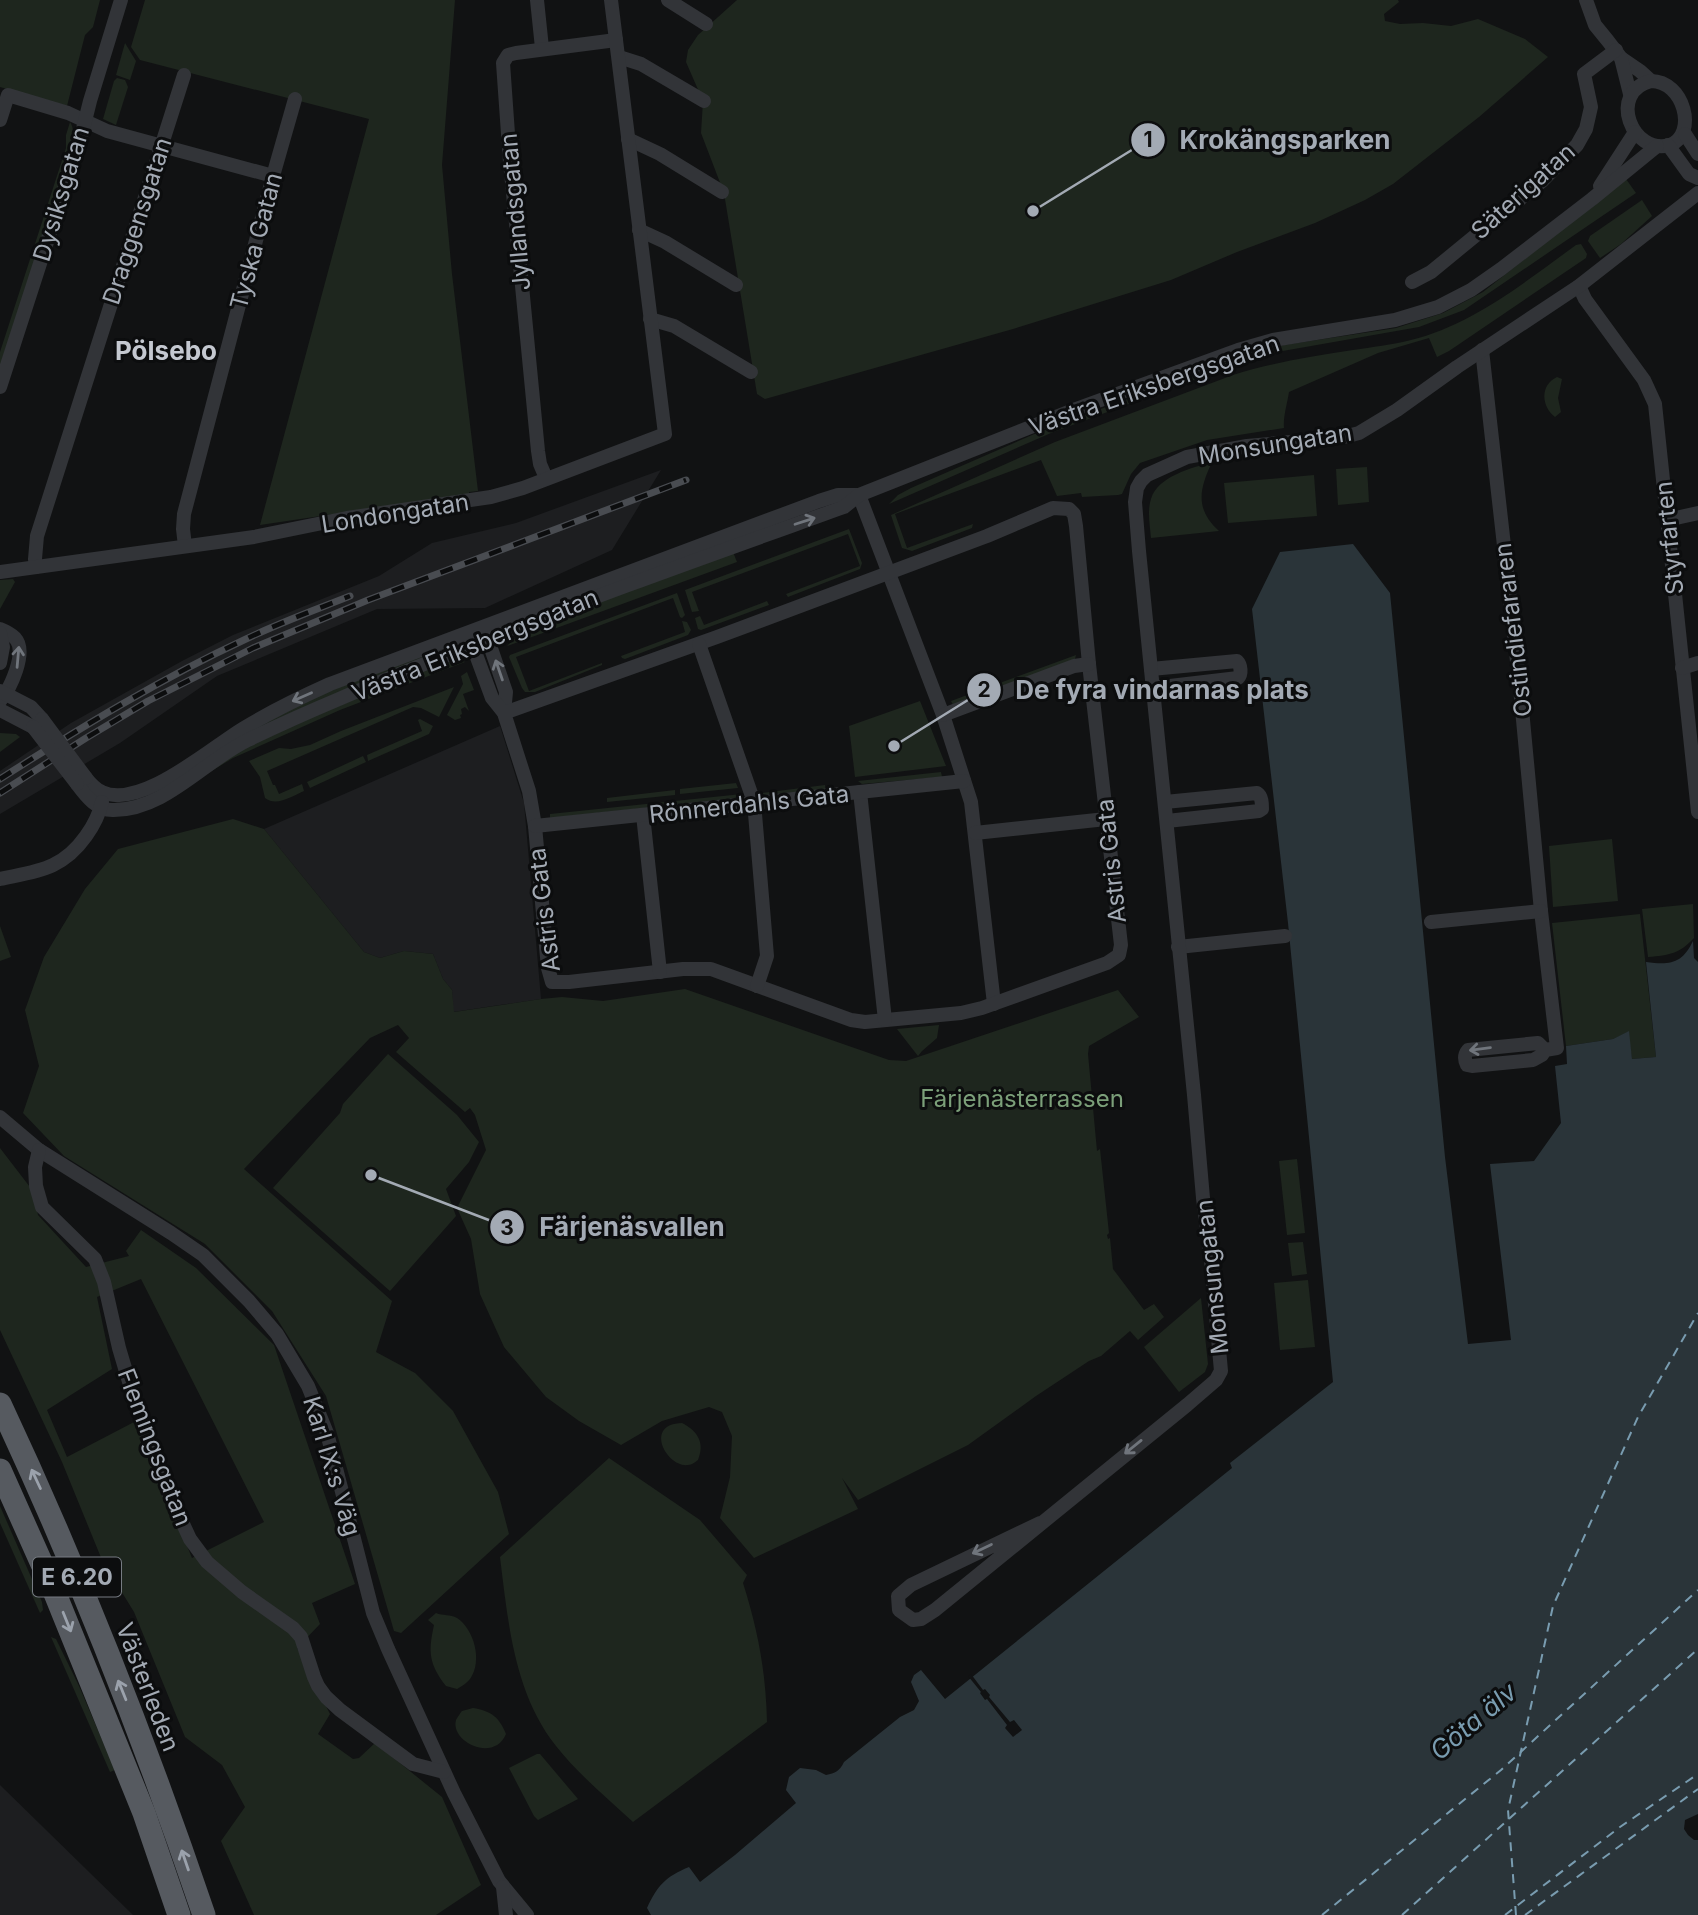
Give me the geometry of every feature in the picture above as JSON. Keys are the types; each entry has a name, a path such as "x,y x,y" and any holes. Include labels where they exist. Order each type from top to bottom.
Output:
{"highway":[{"name":"Västerleden","path":"0,1404 42,1492 79,1581 167,1805 204,1915"},
{"name":"Västerleden","path":"0,1470 54,1591 144,1812 179,1915"}],"street":[{"name":"Dysiksgatan","path":"0,387 121,0"},
{"path":"537,0 542,48"},
{"name":"Londongatan","path":"0,572 254,537 347,519 478,500 523,488 665,433 611,0"},
{"path":"667,0 706,24"},
{"path":"1587,0 1595,25 1618,54 1651,81"},
{"name":"Jyllandsgatan","path":"547,478 540,464 538,451 502,69 508,55 542,48 616,40"},
{"path":"1618,54 1630,94 1629,115 1635,132 1641,138 1662,146 1689,174 1698,178"},
{"name":"Säterigatan","path":"1412,282 1431,272 1542,181 1577,145 1586,129 1591,107 1584,74 1618,54"},
{"path":"619,57 641,64 704,101"},
{"name":"Draggensgatan","path":"36,567 34,559 37,536 184,75"},
{"path":"1630,94 1651,81 1658,81 1676,91 1685,102 1688,116 1685,134 1680,140 1662,146"},
{"path":"0,120 8,95 68,113 107,131 273,176"},
{"name":"Tyska Gatan","path":"185,546 184,514 295,99"},
{"name":"Västra Eriksbergsgatan","path":"1592,199 1635,132"},
{"path":"1685,134 1698,154"},
{"path":"628,139 660,154 722,192"},
{"name":"Västra Eriksbergsgatan","path":"104,793 128,793 150,788 186,768 243,728 330,684 470,639 844,507 859,495 1238,350 1273,340 1395,320 1438,307 1486,280 1662,146"},
{"name":"Monsungatan","path":"1040,1522 911,1585 898,1596 899,1610 913,1620 921,1619 1186,1405 1220,1374 1135,502 1137,488 1147,475 1187,457 1247,446 1344,437 1359,433 1579,286 1698,194"},
{"path":"639,230 665,242 736,285"},
{"name":"Styrfarten","path":"1579,286 1585,299 1644,380 1655,404 1698,812"},
{"path":"650,319 674,326 751,372"},
{"name":"Ostindiefararen","path":"1482,350 1557,1048 1545,1050"},
{"path":"859,495 943,715 971,802 994,1004"},
{"name":"Astris Gata","path":"470,639 492,698 504,713 529,791 535,826 548,968 552,982 683,969 711,969 851,1020 865,1022 961,1013 994,1004 1107,963 1119,955 1121,945 1076,526 1074,514 1069,509 1052,508 987,536 699,644 504,713"},
{"path":"1667,520 1698,513"},
{"path":"0,631 3,647 0,663"},
{"path":"0,631 15,638 20,650 17,668 2,695 32,707 37,723 81,781 86,796 100,808"},
{"name":"Astris Gata","path":"486,633 506,692 504,713"},
{"name":"Västra Eriksbergsgatan","path":"100,808 113,811 158,798 246,740 470,639"},
{"path":"699,644 754,802 768,956 757,986"},
{"path":"1151,669 1237,661 1240,671 1238,678 1153,688"},
{"path":"1682,668 1698,663"},
{"path":"943,715 1074,666 1089,664"},
{"path":"0,710 37,723"},
{"path":"0,880 51,866 76,850 92,828 104,793 81,781"},
{"name":"Rönnerdahls Gata","path":"535,826 964,781"},
{"path":"860,792 885,1020"},
{"path":"1165,802 1257,793 1261,797 1262,806 1259,811 1167,821"},
{"path":"643,815 660,972"},
{"path":"975,833 1106,819"},
{"path":"1431,922 1541,911"},
{"path":"1178,947 1285,936"},
{"path":"1538,1043 1545,1050 1533,1060 1472,1066 1467,1065 1465,1060 1468,1050 1538,1043"},
{"name":"Karl IX:s Väg","path":"0,1117 39,1150 203,1255 276,1334 308,1386 327,1433 373,1613 388,1649 444,1772 503,1887 527,1915"},
{"name":"Flemingsgatan","path":"39,1150 36,1186 42,1207 96,1259 130,1385 166,1487 190,1539 207,1562 301,1637 318,1686 340,1710 413,1764 444,1772"},
{"name":"Karl IX:s Väg","path":"503,1887 506,1915"}],"shaded area":[{"path":"661,470 612,550 485,608 377,609 217,676 120,743 0,814 0,771 71,723 182,661 233,635 379,576 432,543 516,523"},
{"path":"500,726 524,803 541,999 453,1012 452,990 443,979 433,954 404,951 380,958 364,952 264,829"},
{"path":"0,1785 133,1915 0,1915"}],"green space":[{"path":"0,0 100,0 93,27 85,35 67,106 0,87"},
{"path":"145,0 455,0 442,165 478,491 260,525 369,119 140,60 131,47"},
{"path":"737,0 1398,0 1399,2 1384,14 1385,21 1451,26 1478,19 1525,39 1548,57 1479,117 1393,184 1315,223 1171,280 1013,329 765,399 757,394 724,193 701,133 703,101 686,62 688,50 698,35"},
{"path":"125,43 136,61 130,80 116,75"},
{"path":"117,78 125,80 128,87 116,125 103,119"},
{"path":"70,122 73,135 67,160 0,367 0,352 66,148"},
{"path":"1626,179 1636,193 1464,310 1419,327 1277,352 1247,360 1051,433 889,504 911,488 1039,432 1241,357 1284,345 1396,328 1443,313 1483,292"},
{"path":"1642,200 1652,216 1621,244 1600,258 1588,241 1590,236"},
{"path":"1581,244 1587,254 1586,258 1449,351 1437,357 1429,338 1378,353 1289,392 1284,428 1207,440 1140,463 1131,474 1122,494 1118,495 1082,497 1081,493 1057,496 1041,460 895,514 907,548 973,524 972,528 912,551 902,548 891,515 1055,442 1233,375 1292,360 1404,342 1434,333 1497,301"},
{"path":"1557,377 1562,379 1558,398 1561,412 1555,417 1547,407 1544,396 1548,385"},
{"path":"1212,462 1204,482 1202,499 1206,515 1219,531 1151,538 1149,508 1155,491 1177,474"},
{"path":"1367,467 1369,502 1338,505 1336,469"},
{"path":"1314,475 1317,516 1228,523 1224,483"},
{"path":"849,529 862,563 860,569 788,597 786,594 860,566 848,534 692,592 699,611 692,612 685,590"},
{"path":"733,552 737,562 507,646 535,625"},
{"path":"13,579 15,582 0,609 0,580"},
{"path":"677,593 685,615 682,618 673,598 516,657 529,691 602,663 535,692 525,692 522,688 510,655"},
{"path":"767,601 769,605 698,629 695,618 700,616 704,625"},
{"path":"682,621 687,622 691,630 688,635 622,658 621,656 685,632"},
{"path":"460,642 242,735 294,704"},
{"path":"1076,655 1075,659 953,705 951,701"},
{"path":"451,659 465,662 340,710 233,758 210,772 219,761 288,727"},
{"path":"467,672 474,690 463,694 469,711 465,707 461,709 461,718 455,720 447,715 463,684 461,676"},
{"path":"454,687 439,717 413,707 267,771 279,794 302,784 304,791 279,801 265,798 260,777 249,761 279,748 291,749 310,745"},
{"path":"920,701 946,766 855,777 849,726"},
{"path":"418,720 433,726 429,734 368,761 367,755 422,731"},
{"path":"0,733 16,734 20,737 0,752"},
{"path":"363,756 366,762 310,788 307,782"},
{"path":"941,772 942,777 862,784 858,781"},
{"path":"736,783 738,788 680,794 680,789"},
{"path":"825,785 825,789 765,795 761,793"},
{"path":"675,790 675,795 607,802 607,798"},
{"path":"742,794 737,798 550,818 550,814"},
{"name":"Färjenästerrassen","path":"233,819 264,829 364,952 380,958 404,951 433,954 443,979 452,990 454,1012 541,999 562,997 603,1001 685,989 889,1060 906,1061 1118,990 1139,1017 1089,1046 1088,1054 1097,1151 1100,1149 1109,1233 1107,1235 1108,1239 1110,1238 1113,1269 1144,1310 1154,1304 1164,1317 1138,1340 1130,1331 1101,1356 1036,1396 968,1445 858,1500 842,1478 858,1509 754,1558 720,1518 730,1477 732,1436 722,1412 709,1407 662,1421 621,1445 579,1421 546,1397 504,1347 480,1294 471,1239 457,1208 486,1150 475,1115 470,1108 465,1112 396,1052 409,1038 398,1025 370,1038 244,1169 392,1301 376,1352 415,1373 453,1411 498,1492 509,1534 401,1633 394,1631 326,1396 272,1311 205,1244 64,1156 23,1113 39,1066 25,1010 44,957 85,889 118,849"},
{"path":"1612,839 1618,901 1553,907 1549,846"},
{"path":"1693,904 1694,938 1674,953 1648,957 1642,909"},
{"path":"1640,914 1656,1057 1632,1059 1628,1032 1613,1039 1566,1046 1552,923"},
{"path":"0,926 11,957 0,961"},
{"path":"939,1025 937,1038 918,1056 897,1029"},
{"path":"388,1054 457,1115 479,1142 469,1162 446,1189 456,1216 390,1291 273,1188"},
{"path":"0,1148 33,1191 38,1215 86,1267 129,1256 126,1251 141,1230 196,1268 274,1345 355,1584 312,1603 320,1624 297,1648 330,1714 318,1734 353,1759 359,1758 375,1743 442,1797 481,1885 436,1915 254,1915 221,1841 245,1807 222,1765 185,1737 134,1612 102,1560 62,1462 0,1330","holes":["141,1279 264,1522 192,1558 136,1421 67,1457 47,1410 112,1369 97,1297"]},
{"path":"1297,1159 1305,1233 1287,1235 1279,1161"},
{"path":"1303,1242 1307,1274 1292,1276 1288,1243"},
{"path":"1308,1280 1315,1347 1280,1350 1274,1283"},
{"path":"1201,1298 1208,1364 1205,1372 1179,1392 1144,1347"},
{"path":"682,1423 696,1434 701,1448 698,1460 689,1465 673,1460 661,1438 670,1425"},
{"path":"609,1458 700,1520 747,1575 743,1583 753,1618 765,1686 767,1722 633,1822 565,1756 542,1725 522,1680 515,1656 500,1557"},
{"path":"0,1506 42,1602 43,1610 40,1613 0,1523"},
{"path":"436,1613 457,1618 463,1623 475,1646 474,1672 469,1680 457,1689 446,1686 431,1657 434,1625 428,1620"},
{"path":"51,1637 56,1639 79,1686 115,1770 110,1772"},
{"path":"473,1708 490,1713 497,1719 506,1734 500,1743 483,1748 466,1742 460,1736 456,1720 462,1711"},
{"path":"540,1754 578,1799 538,1820 509,1768"}],"water":[{"name":"Göta älv","path":"1353,544 1390,593 1445,1157 1468,1344 1511,1340 1490,1164 1534,1161 1561,1123 1555,1066 1567,1064 1566,1046 1613,1039 1629,1031 1632,1059 1656,1057 1646,962 1669,963 1680,959 1693,941 1694,958 1698,962 1698,1915 651,1915 647,1908 668,1878 689,1867 700,1882 796,1803 786,1790 789,1777 800,1768 816,1770 826,1775 835,1772 900,1717 914,1710 919,1701 911,1682 914,1675 921,1670 945,1699 1232,1468 1230,1463 1333,1382 1288,923 1252,609 1280,552"}],"pier":[{"path":"971,1674 1010,1722 1014,1720 1022,1730 1013,1737 1005,1728 1007,1725 968,1676"},
{"path":"1698,1814 1698,1840 1694,1840 1684,1829 1685,1820"}],"ferry route":[{"path":"1516,1915 1508,1810 1553,1606 1638,1417 1698,1313"},
{"path":"1322,1915 1501,1770 1698,1590"},
{"path":"1402,1915 1698,1649"},
{"path":"1505,1915 1620,1827 1698,1774"},
{"path":"1525,1915 1698,1789"}],"railway":[{"path":"0,793 148,701 253,648 368,600 686,480"},
{"path":"0,779 151,687 214,654 350,596"}],"place":[{"name":"Krokängsparken","path":"1033,211"},
{"name":"De fyra vindarnas plats","path":"894,746"},
{"name":"Färjenäsvallen","path":"371,1175"}],"district":[{"name":"Pölsebo","path":"166,350"}]}
